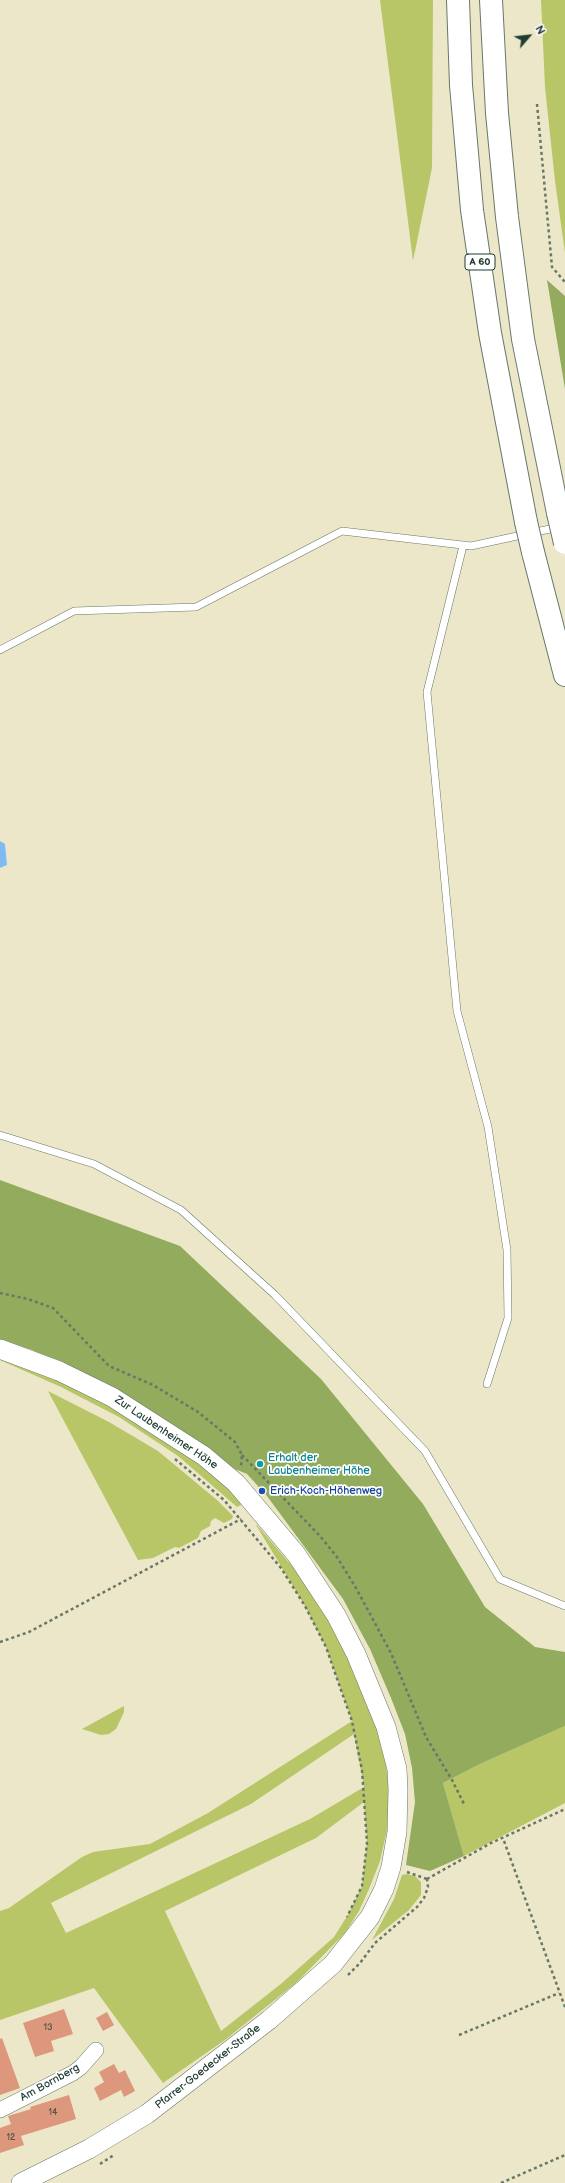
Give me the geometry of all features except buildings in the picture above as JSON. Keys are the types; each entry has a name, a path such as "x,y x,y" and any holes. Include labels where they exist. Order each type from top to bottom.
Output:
{"highway":[{"name":"A 60","path":"458,0 461,85 472,210 490,333 526,522 565,675"},
{"path":"491,0 499,129 523,339 562,520 565,543"}],"street":[{"name":"Zur Laubenheimer Höhe","path":"0,1349 59,1371 112,1397 204,1456 236,1483 282,1536 317,1583 339,1621 371,1687 386,1727 397,1769 397,1832 391,1867 384,1889 370,1917"},
{"name":"Pfarrer-Goedecker-Straße","path":"21,2183 89,2150 147,2114 315,1982 347,1948 370,1917"},
{"name":"Am Bornberg","path":"0,2110 73,2073 82,2067 96,2050"}],"lane":[{"path":"0,650 74,611 196,608 342,531 464,546 562,520"},
{"path":"464,546 427,692 458,1011 488,1127 507,1250 508,1318 487,1384"},
{"path":"0,1135 94,1164 182,1210 275,1295 424,1451 500,1578 565,1606"}],"path":[{"path":"536,104 552,267 565,282"},
{"path":"0,1293 28,1299 53,1308 109,1366 152,1385 198,1412 235,1442 242,1455 320,1536 337,1557 356,1588 391,1653 426,1737 452,1780 465,1806"},
{"path":"240,1470 242,1455"},
{"path":"171,1456 224,1500 281,1568 304,1606 326,1648 352,1721 362,1770 367,1843 362,1886 346,1919"},
{"path":"0,1642 30,1632 241,1519"},
{"path":"405,1871 428,1879 491,1843 565,1810"},
{"path":"504,1841 565,2007"},
{"path":"459,2035 559,1993"},
{"path":"501,2183 565,2155"}],"green space":[{"path":"380,0 433,0 432,168 413,261"},
{"path":"541,0 565,0 565,253 555,181 545,87"},
{"path":"547,280 565,296 565,389"},
{"path":"0,1180 180,1246 321,1379 423,1504 485,1607 535,1647 565,1652 565,1726 480,1764 443,1783 464,1856 430,1871 406,1865 415,1802 412,1768 405,1734 370,1649 343,1599 267,1496 247,1474 235,1469 113,1388 32,1350 0,1340"},
{"path":"0,1354 86,1390 178,1445 238,1498 241,1505 237,1507 178,1456 119,1417 61,1387 0,1360"},
{"path":"48,1391 109,1422 158,1451 217,1500 233,1516 232,1519 224,1523 215,1518 211,1521 210,1526 201,1531 198,1538 179,1548 175,1547 153,1558 138,1560"},
{"path":"256,1525 304,1580 336,1630 362,1687 381,1741 389,1788 387,1830 380,1861 369,1889 359,1911 345,1933 296,1983 225,2040 163,2083 94,1988 0,2020 0,1911 9,1908 82,1857 93,1852 150,1844 208,1813 352,1721 326,1647 305,1606","holes":["354,1734 364,1787 310,1819 66,1933 51,1903 251,1804","364,1802 367,1843 362,1886 349,1913 334,1937 282,1983 221,2031 165,1911 316,1838"]},
{"path":"124,1706 124,1712 116,1729 109,1734 101,1735 82,1729"},
{"path":"565,1726 565,1803 464,1856 443,1783 480,1764"},
{"path":"407,1874 415,1876 421,1882 421,1895 409,1910 372,1940 394,1899 402,1875"}],"water":[{"path":"0,841 5,844 7,865 0,868"}],"place":[{"name":"Erhalt der Laubenheimer Höhe","path":"260,1464"},
{"name":"Erich-Koch-Höhenweg","path":"262,1491"}]}
